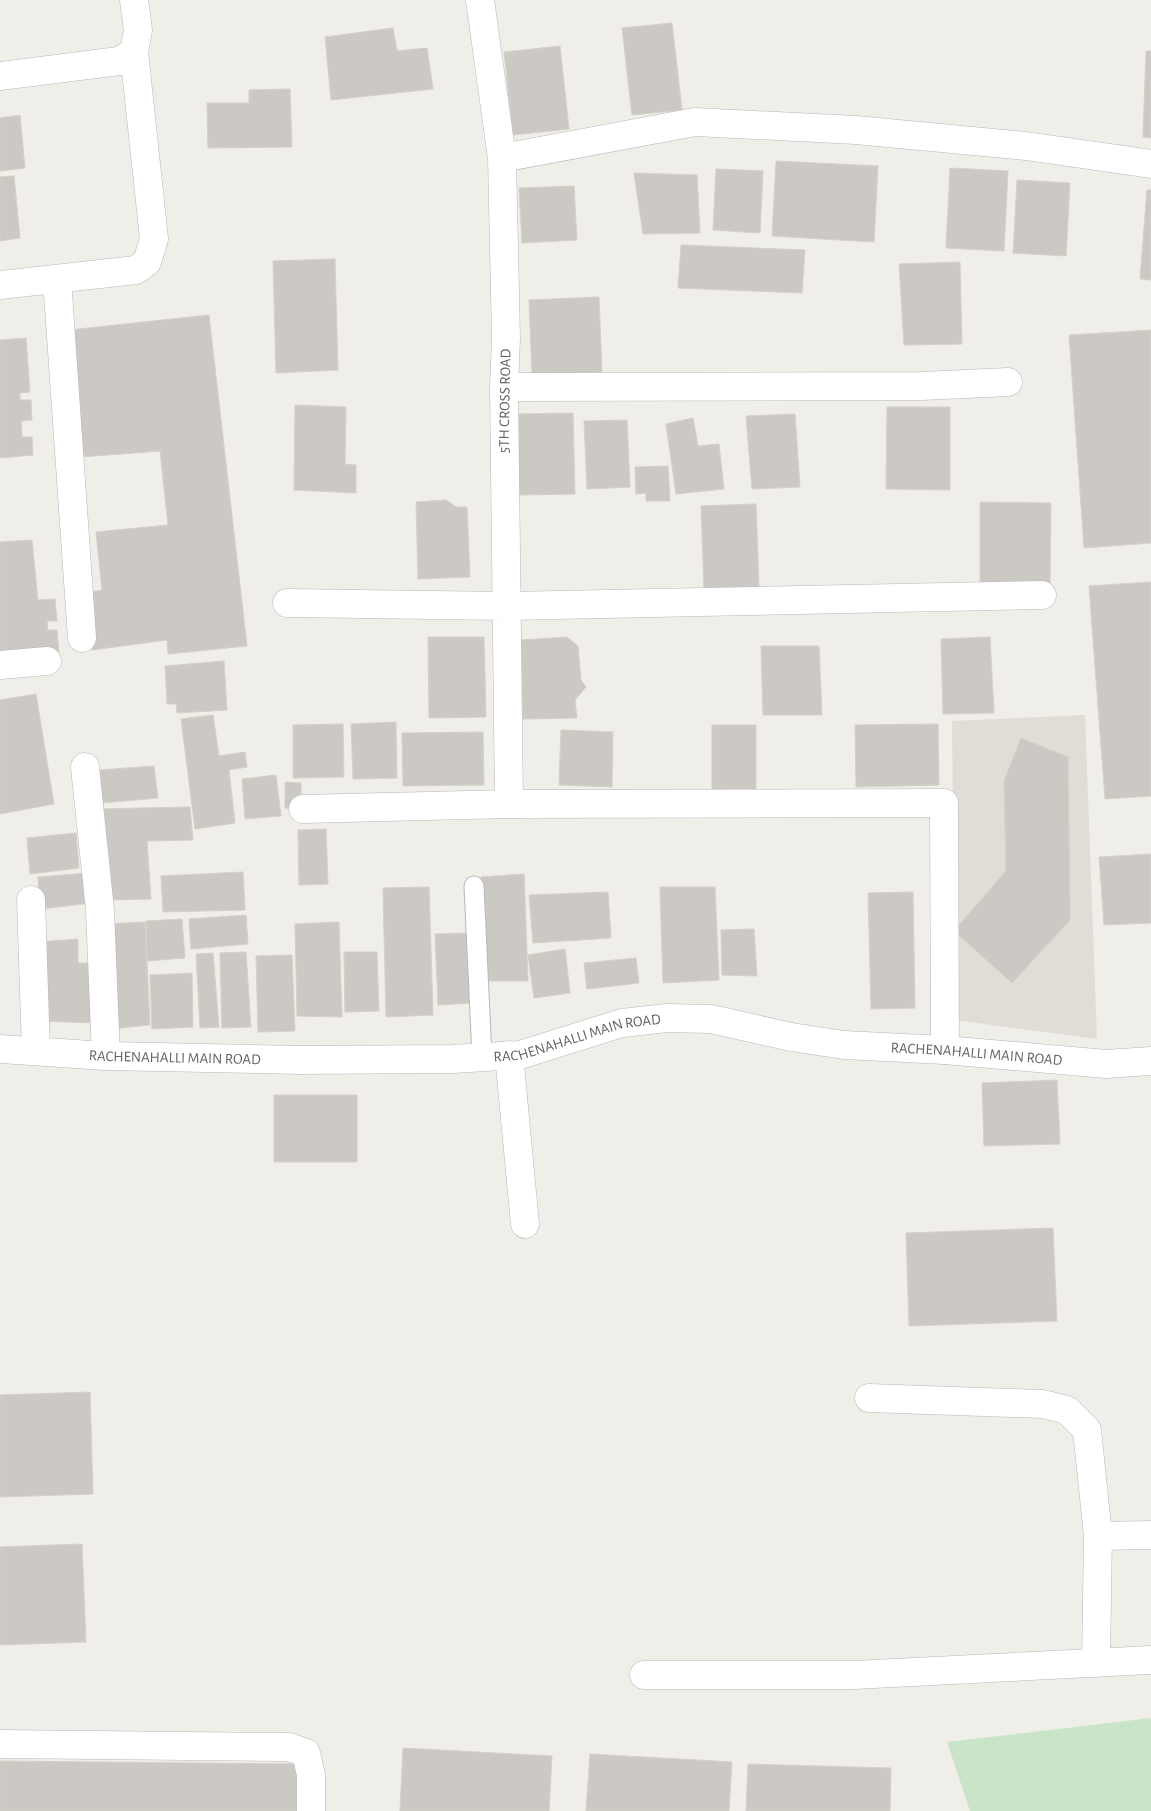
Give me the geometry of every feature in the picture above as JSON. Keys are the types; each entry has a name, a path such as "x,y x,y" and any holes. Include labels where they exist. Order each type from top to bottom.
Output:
{"street":[{"path":"0,285 136,270 147,262 154,239 134,52 138,30 134,0"},
{"name":"5TH CROSS ROAD","path":"480,0 502,158 506,338 504,387 509,804"},
{"path":"0,76 119,61 134,52"},
{"path":"502,158 695,122 856,130 1026,146 1151,164"},
{"path":"57,279 82,638"},
{"path":"504,387 922,386 1008,382"},
{"path":"287,603 506,606 1042,595"},
{"path":"0,665 47,661"},
{"path":"85,767 100,910 106,1056"},
{"path":"303,809 509,804 944,803 944,1050"},
{"path":"31,900 36,1051"},
{"name":"RACHENAHALLI MAIN ROAD","path":"0,1049 106,1056 299,1060 482,1057 520,1055 622,1023 667,1018 711,1019 790,1037 844,1045 944,1050 1106,1064 1151,1061"},
{"path":"510,1055 525,1224"},
{"path":"869,1398 1043,1404 1067,1410 1087,1430 1098,1536 1096,1663"},
{"path":"1098,1536 1151,1535"},
{"path":"644,1675 854,1675 1151,1660"},
{"path":"0,1744 289,1747 306,1752 311,1775 311,1811"}],"lane":[{"path":"474,886 482,1057"}],"shaded area":[{"path":"1085,715 1097,1039 955,1020 952,721"}],"green space":[{"path":"1151,1718 1151,1811 970,1811 947,1742"}],"building":[{"path":"672,23 682,110 632,115 622,28"},
{"path":"393,28 397,51 427,48 433,89 331,100 325,37"},
{"path":"560,46 569,129 513,135 504,52"},
{"path":"1146,51 1151,51 1151,138 1143,137"},
{"path":"290,89 292,147 208,148 207,103 249,103 249,90"},
{"path":"20,115 25,168 0,171 0,118"},
{"path":"776,161 878,166 874,242 772,236"},
{"path":"950,168 1008,171 1004,251 946,248"},
{"path":"716,169 763,171 760,233 713,230"},
{"path":"634,173 697,175 700,233 643,234"},
{"path":"14,176 20,238 0,241 0,177"},
{"path":"1017,180 1070,183 1066,256 1013,253"},
{"path":"574,186 577,240 522,243 519,188"},
{"path":"1147,190 1151,190 1151,280 1140,279"},
{"path":"681,245 805,250 802,293 678,288"},
{"path":"335,259 338,370 276,373 273,261"},
{"path":"960,262 962,344 904,345 899,264"},
{"path":"599,297 602,372 532,375 529,300"},
{"path":"209,315 247,646 168,654 167,640 92,650 86,593 102,590 96,532 168,525 160,451 81,457 69,330"},
{"path":"1151,330 1151,543 1084,548 1069,335"},
{"path":"26,338 30,392 20,393 20,400 31,400 32,420 21,421 22,437 32,437 33,455 0,458 0,340"},
{"path":"295,405 346,407 345,464 356,465 356,493 294,490"},
{"path":"887,407 950,407 950,490 886,489"},
{"path":"573,413 575,494 518,495 516,414"},
{"path":"795,414 800,487 752,489 746,416"},
{"path":"693,418 698,446 719,444 724,489 676,494 666,424"},
{"path":"627,420 630,487 587,489 584,421"},
{"path":"668,466 670,501 646,501 646,493 636,494 635,467"},
{"path":"446,500 456,507 467,507 470,577 418,579 416,502"},
{"path":"980,502 1051,503 1050,588 980,587"},
{"path":"756,504 759,587 704,589 701,506"},
{"path":"32,540 38,600 55,599 57,621 47,621 48,630 57,630 59,654 0,659 0,542"},
{"path":"1151,582 1151,796 1105,799 1089,586"},
{"path":"428,637 484,637 486,717 429,718"},
{"path":"567,637 578,646 581,680 586,687 575,700 577,718 523,719 521,640"},
{"path":"990,637 994,713 943,714 941,639"},
{"path":"761,646 819,646 822,715 763,715"},
{"path":"224,661 227,710 177,713 176,704 167,704 165,666"},
{"path":"36,694 54,804 0,814 0,700"},
{"path":"213,715 219,756 245,752 247,767 229,770 235,823 195,829 181,719"},
{"path":"396,722 397,778 353,779 351,724"},
{"path":"343,724 344,777 293,778 293,725"},
{"path":"938,724 939,785 856,787 855,725"},
{"path":"712,725 756,725 756,790 712,790"},
{"path":"561,730 613,732 612,787 559,785"},
{"path":"483,732 484,785 403,786 402,733"},
{"path":"1021,738 1068,757 1070,920 1012,983 954,931 1006,871 1004,781"},
{"path":"154,766 158,798 102,803 99,770"},
{"path":"276,775 281,816 245,819 242,779"},
{"path":"285,782 301,783 301,809 285,808"},
{"path":"190,807 193,840 147,841 151,899 102,900 96,809"},
{"path":"326,829 328,884 299,885 298,830"},
{"path":"76,833 79,868 30,874 27,838"},
{"path":"1151,854 1151,923 1104,925 1099,857"},
{"path":"243,872 245,910 163,912 161,876"},
{"path":"88,873 92,903 40,909 38,877"},
{"path":"524,874 528,981 484,981 481,877"},
{"path":"429,887 433,1015 386,1017 383,888"},
{"path":"660,887 715,887 719,980 663,983"},
{"path":"608,892 611,938 533,943 529,895"},
{"path":"913,892 915,1008 871,1009 868,893"},
{"path":"246,915 248,944 191,949 189,919"},
{"path":"182,919 185,958 147,961 146,921"},
{"path":"145,922 150,1025 110,1029 103,924"},
{"path":"339,922 342,1017 297,1016 295,924"},
{"path":"754,929 757,976 722,975 721,930"},
{"path":"468,933 472,1003 438,1005 435,934"},
{"path":"78,939 78,963 93,963 95,1023 42,1021 38,942"},
{"path":"565,949 570,993 534,998 528,955"},
{"path":"246,952 251,1027 222,1028 220,953"},
{"path":"344,952 377,952 379,1011 345,1012"},
{"path":"213,953 219,1027 200,1028 196,954"},
{"path":"292,955 295,1031 258,1032 256,956"},
{"path":"636,958 639,983 587,989 584,963"},
{"path":"192,973 193,1027 152,1029 150,975"},
{"path":"1057,1080 1060,1144 984,1146 982,1083"},
{"path":"274,1095 357,1095 357,1162 274,1162"},
{"path":"1053,1228 1057,1321 909,1326 906,1233"},
{"path":"90,1392 93,1494 0,1497 0,1395"},
{"path":"82,1544 86,1642 0,1645 0,1547"},
{"path":"403,1748 552,1756 549,1811 400,1811"},
{"path":"590,1754 732,1762 729,1811 586,1811"},
{"path":"0,1761 299,1764 298,1811 0,1811"},
{"path":"748,1764 891,1768 890,1811 746,1811"}]}
